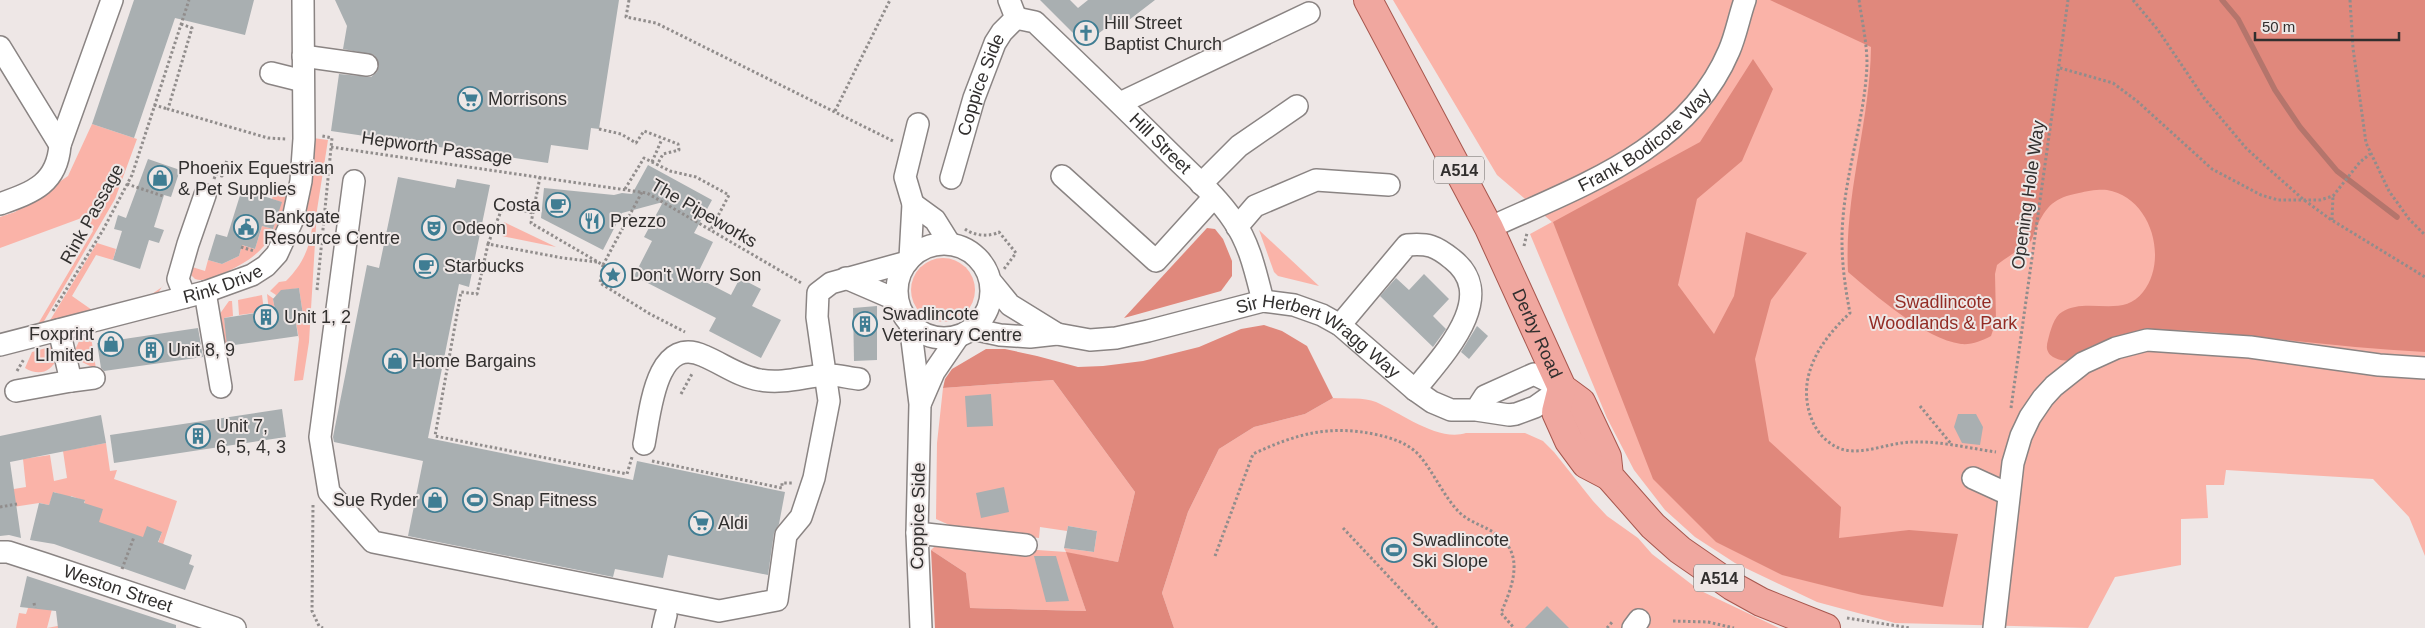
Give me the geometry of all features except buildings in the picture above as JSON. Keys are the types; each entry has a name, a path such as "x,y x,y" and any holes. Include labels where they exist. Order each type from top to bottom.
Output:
{"main road":[{"name":"Derby Road","path":"1368,0 1489,228 1562,388 1581,402 1607,457 1608,476 1654,526 1709,572 1761,602 1834,622"}],"street":[{"path":"0,204 27,194 47,181 59,162 60,145 112,0"},
{"name":"Rink Drive","path":"0,345 206,292 252,275 266,266 277,254 293,219 296,180 304,138 303,0"},
{"name":"Frank Bodicote Way","path":"1489,228 1603,175 1640,154 1675,128 1702,98 1729,51 1745,0"},
{"name":"Hill Street","path":"1013,9 1035,22 1208,191 1237,226 1252,259 1262,302"},
{"name":"Coppice Side","path":"951,178 974,98 995,43 1013,9"},
{"path":"1120,103 1309,13"},
{"path":"0,47 60,145"},
{"path":"303,56 366,65"},
{"path":"271,73 303,81"},
{"path":"1062,176 1156,261 1240,146 1297,106"},
{"path":"913,204 956,236 963,248 981,260 998,280 990,306 982,321 965,333 933,338 918,331 910,324 901,310 898,300 899,277 909,260 913,204 905,177 918,124"},
{"path":"1237,226 1255,206 1316,180 1389,185"},
{"path":"354,181 320,437 329,492 373,542 719,611 777,600 786,535 801,517 814,478 829,401 827,375 817,317 818,293 831,283 909,260 925,248 956,236"},
{"path":"185,298 178,279 205,195"},
{"path":"1340,325 1407,245 1425,243 1443,252 1462,267 1470,283 1470,306 1457,336 1415,390"},
{"path":"846,278 898,300"},
{"name":"Sir Herbert Wragg Way","path":"998,280 1010,305 1058,334"},
{"path":"206,292 220,387"},
{"name":"Sir Herbert Wragg Way","path":"965,333 1030,337 1058,334 1090,340 1116,338 1262,302 1294,305 1322,315 1340,325 1415,390 1432,402 1451,410 1476,410 1509,416 1535,407 1562,388"},
{"name":"Coppice Side","path":"910,324 920,404 917,533 921,628"},
{"path":"59,330 71,381"},
{"name":"Coppice Side","path":"920,404 934,372 965,333"},
{"path":"1994,628 2008,494 2013,463 2021,436 2036,406 2054,386 2083,363 2116,348 2147,340 2250,348 2380,365 2425,368"},
{"path":"645,455 658,378 668,360 677,356 688,353 702,355 758,380 776,382 827,375 859,379"},
{"path":"1476,410 1485,396 1534,374 1562,388"},
{"path":"15,382 71,381 94,378"},
{"path":"1973,478 2008,494"},
{"path":"917,533 1026,545"},
{"name":"Weston Street","path":"0,552 8,552 46,564 236,628"}],"path":[{"name":"Rink Passage","path":"15,382 38,335 103,230 127,184 189,0"},
{"path":"629,0 626,16 656,23 835,111 892,142 913,145"},
{"path":"835,111 890,0"},
{"path":"1859,0 1866,42 1866,79 1863,108 1851,165 1843,219 1844,269 1850,313 1836,326 1816,354 1806,380 1808,412 1818,432 1840,448 1860,450 1885,444 1912,442 2004,453"},
{"name":"Opening Hole Way","path":"2010,416 2068,0"},
{"path":"2133,0 2158,30 2204,98 2246,148 2304,200 2332,221 2425,277"},
{"path":"2350,0 2358,91 2366,143 2389,191 2409,219 2425,235"},
{"path":"168,109 192,28 181,24"},
{"path":"2060,68 2114,83 2137,101 2212,169 2261,195 2278,200 2304,200 2333,196"},
{"path":"154,105 268,138 294,139"},
{"path":"599,128 621,134 636,143 644,131 678,144 679,150 663,154 657,165"},
{"name":"Hepworth Passage","path":"315,136 332,138 331,147 540,177"},
{"path":"652,162 662,139"},
{"path":"2332,221 2333,196 2360,162 2370,154"},
{"path":"625,189 644,158 670,171 696,177 728,195 710,231"},
{"path":"540,177 532,223 603,265"},
{"name":"The Pipeworks","path":"540,177 642,192 818,293"},
{"path":"127,184 163,196"},
{"path":"642,192 603,265 600,283 650,314 692,335"},
{"path":"533,213 512,208 501,211 488,244 477,294 462,292 436,436 627,474 632,457 645,455 782,488"},
{"path":"956,236 970,233 993,235 999,232 1016,253 1004,268 998,280"},
{"path":"488,244 563,258 597,262"},
{"path":"1920,406 1952,446"},
{"path":"1215,556 1253,454 1273,445 1308,434 1336,428 1388,437 1396,439 1416,452 1461,513 1497,534 1509,546 1515,570 1511,589 1501,613 1514,628"},
{"path":"0,507 17,504"},
{"path":"1343,528 1437,628"},
{"path":"120,577 134,537"},
{"path":"34,603 35,608"},
{"path":"1673,621 1708,622 1734,628"},
{"path":"1834,622 1910,628"},
{"path":"1607,628 1610,624"},
{"path":"319,626 323,628"}],"green space":[{"name":"Swadlincote Woodlands & Park","path":"1393,0 2425,0 2425,556 2409,517 2373,479 2226,470 2224,485 2206,485 2208,518 2181,519 2181,565 2115,577 2088,628 1895,623 1817,602 1735,563 1695,537 1665,510 1634,470 1607,418 1530,234 1552,222 1497,175"},
{"path":"1770,0 2425,0 2425,352 2180,330 2120,336 2096,344 2070,360 2053,357 2047,349 2047,345 2053,324 2059,314 2082,306 2115,306 2125,304 2135,300 2143,292 2151,278 2155,263 2155,247 2145,217 2135,204 2122,195 2107,190 2089,191 2057,200 2048,208 2040,220 2030,242 1997,265 1995,274 1996,321 1991,336 1976,342 1961,344 1932,334 1901,315 1848,272 1850,215 1870,75 1871,47"},
{"path":"1753,59 1773,89 1742,161 1697,199 1678,285 1714,334 1734,296 1746,232 1807,253 1771,300 1755,359 1769,441 1841,507 1839,538 1909,530 1958,534 1943,607 1862,595 1782,575 1716,542 1653,479 1553,222 1700,142"},
{"path":"92,124 137,139 115,199 43,323 38,324 93,231 87,216 0,248 0,217 15,212 68,176"},
{"path":"313,138 328,140 317,210 309,342 303,380 294,381 299,339 296,323 304,322 299,288 281,291 275,297 276,295 270,291 279,282 286,281 292,275 307,250 312,228 306,220"},
{"path":"276,186 288,190 280,220 267,242 249,260 236,267 208,279 195,279 190,274 189,266 205,271 208,260 222,264 239,256 242,245 255,249 262,226 273,229 281,202 272,199"},
{"path":"504,222 556,247 502,236"},
{"path":"1207,228 1215,229 1223,239 1232,261 1232,276 1221,291 1124,318"},
{"path":"1259,230 1319,286 1278,276 1274,272"},
{"path":"97,243 116,249 113,260 96,255 72,296 92,310 152,294 162,287 158,293 49,322"},
{"path":"943,258 955,260 966,267 973,278 975,290 973,302 966,313 955,320 943,322 931,320 920,313 913,302 911,290 913,278 920,267 931,260"},
{"path":"267,294 273,299 275,310 269,311"},
{"path":"262,295 264,311 268,311 239,315 238,300"},
{"path":"229,301 232,301 233,316 224,318 228,346 224,347 219,315"},
{"path":"1264,325 1282,331 1307,346 1333,398 1305,414 1254,427 1219,449 1188,512 1162,593 1174,628 935,628 931,550 966,573 970,608 1086,611 1066,552 1118,562 1135,492 1053,380 943,388 945,379 952,369 986,349 1005,349 1078,367 1143,361 1199,347 1241,329"},
{"path":"91,337 96,369 82,362 75,350 80,339"},
{"path":"53,346 57,358 48,370 35,372 25,368 32,352"},
{"path":"1053,380 1135,492 1118,562 1067,553 1086,611 969,608 966,573 931,550 938,543 1066,552 1064,548 1094,552 1097,531 1068,526 1067,531 1040,527 1039,538 956,528 936,519 937,443 943,388"},
{"name":"Swadlincote Ski Slope","path":"1333,398 1371,400 1420,425 1444,434 1525,433 1543,441 1607,516 1638,538 1652,554 1699,590 1779,628 1174,628 1162,593 1188,512 1219,449 1254,427 1305,414"},
{"path":"106,443 110,471 117,470 114,479 177,501 161,551 156,549 162,532 141,543 78,521 85,501 71,496 65,515 62,495 54,492 49,505 39,503 0,509 14,489 26,487 23,459 50,455 54,481 67,478 63,451"},
{"path":"28,608 52,609 47,628 16,628 19,613 26,614"},
{"path":"63,625 88,628 47,628"}],"waterway":[{"path":"2222,0 2238,19 2275,90 2300,127 2337,171 2397,217"}],"place":[{"name":"Hill Street Baptist Church","path":"1086,33"},
{"name":"Morrisons","path":"470,99"},
{"name":"Phoenix Equestrian & Pet Supplies","path":"160,178"},
{"name":"Costa","path":"558,205"},
{"name":"Prezzo","path":"592,221"},
{"name":"Bankgate Resource Centre","path":"246,227"},
{"name":"Odeon","path":"434,228"},
{"name":"Starbucks","path":"426,266"},
{"name":"Don't Worry Son","path":"613,275"},
{"name":"Unit 1, 2","path":"266,317"},
{"name":"Swadlincote Veterinary Centre","path":"865,324"},
{"name":"Foxprint LImited","path":"111,344"},
{"name":"Unit 8, 9","path":"151,350"},
{"name":"Home Bargains","path":"395,361"},
{"name":"Unit 7, 6, 5, 4, 3","path":"198,436"},
{"name":"Sue Ryder","path":"435,500"},
{"name":"Snap Fitness","path":"475,500"},
{"name":"Aldi","path":"701,523"},
{"name":"Swadlincote Ski Slope","path":"1394,550"}]}
